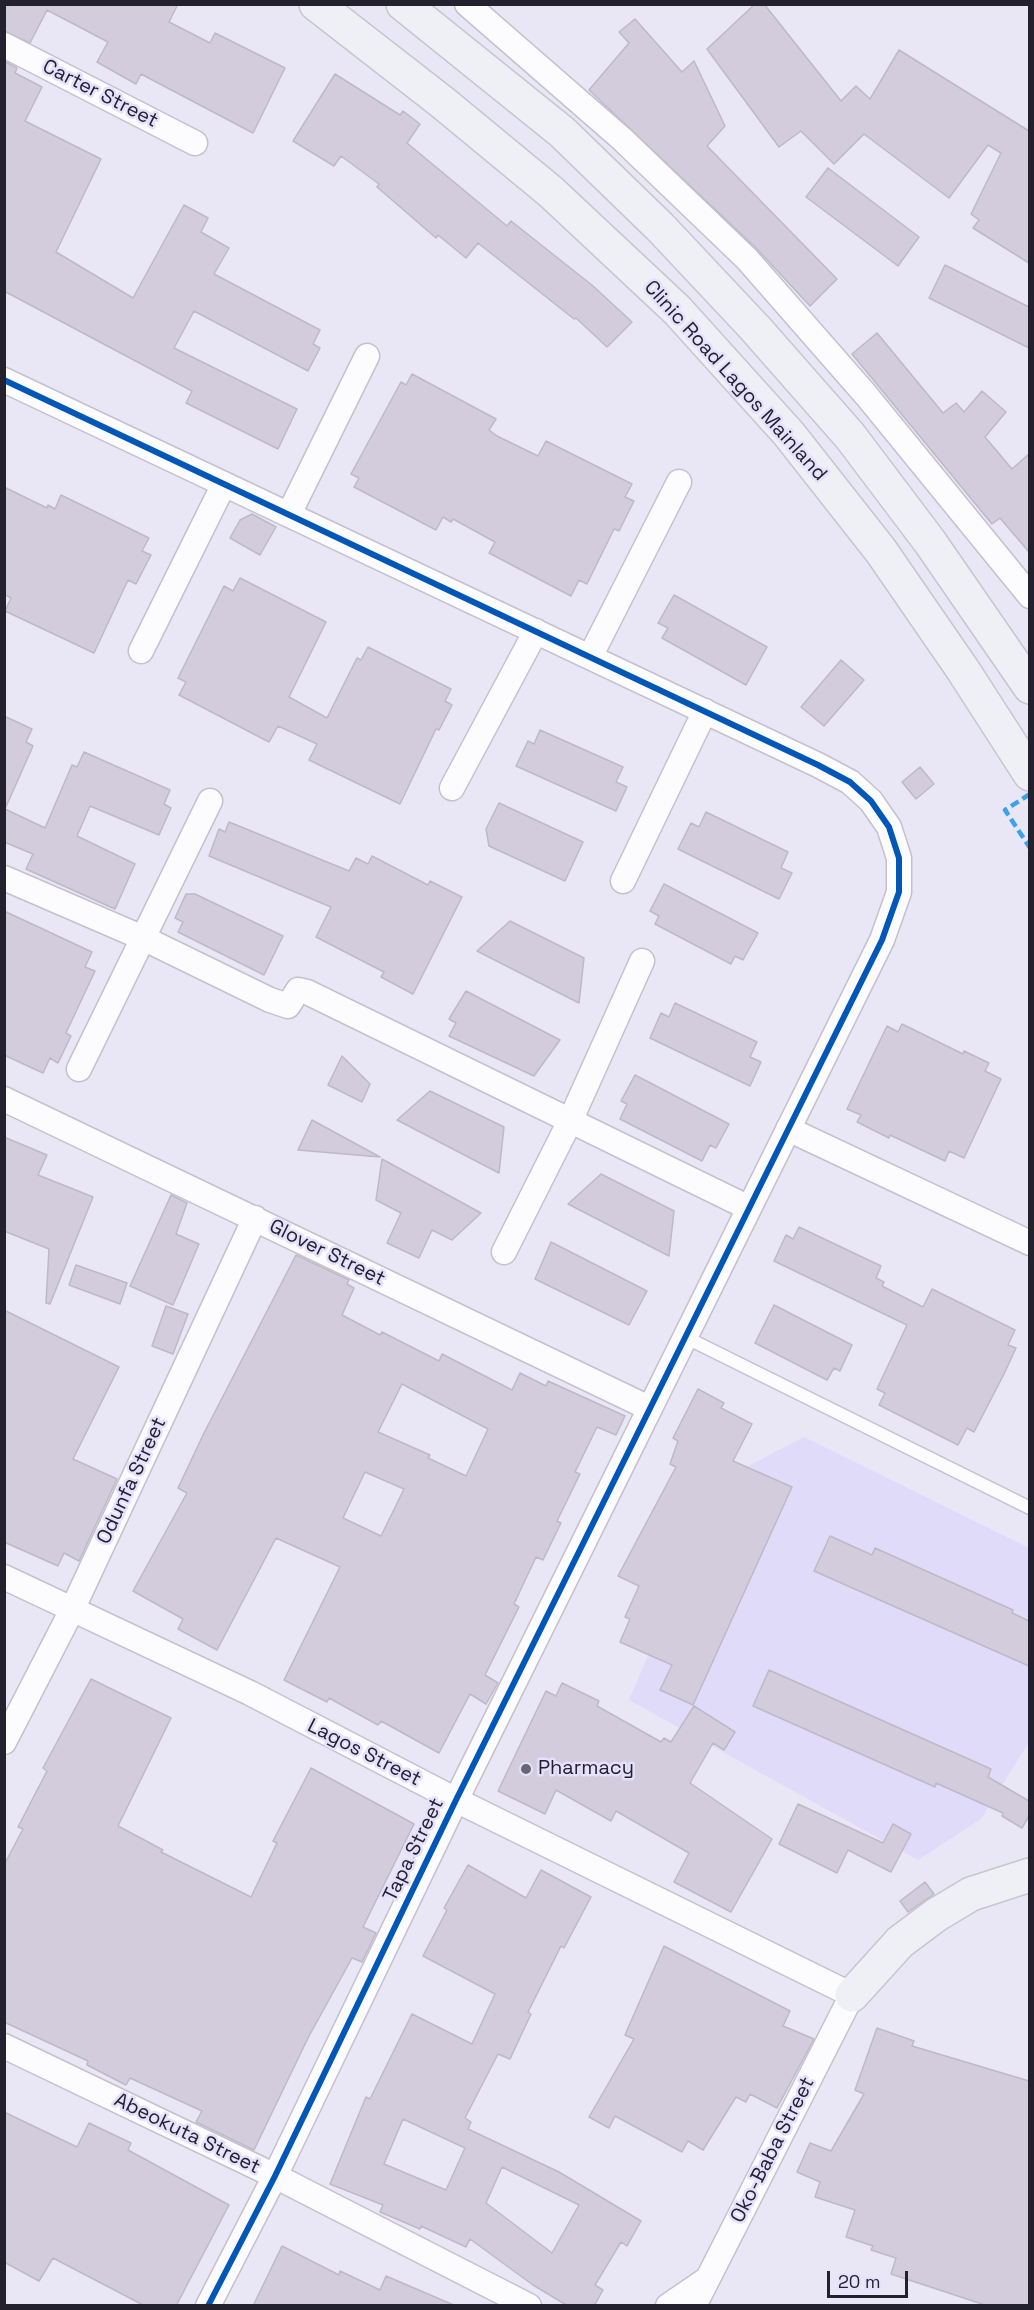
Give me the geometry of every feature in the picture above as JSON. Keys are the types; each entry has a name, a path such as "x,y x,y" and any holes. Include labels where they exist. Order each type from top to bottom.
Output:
{"main road":[{"name":"Clinic Road Lagos Mainland","path":"316,4 442,102 551,192 685,319 789,434 881,551 963,670 1029,774"},
{"path":"403,4 562,132 661,228 755,328 850,436 930,542 1029,687"},
{"path":"852,1995 900,1942 936,1915 971,1893 1029,1875"}],"street":[{"path":"467,4 622,139 747,259 866,395 1029,596"},
{"name":"Carter Street","path":"4,45 195,143"},
{"path":"289,514 367,356"},
{"name":"Tapa Street","path":"4,380 705,711 850,782 871,801 889,827 899,858 899,892 882,940 456,1800 275,2175 208,2306"},
{"path":"590,657 680,482"},
{"path":"141,651 224,484"},
{"path":"452,788 536,631"},
{"path":"623,881 705,711"},
{"path":"78,1069 210,801"},
{"path":"4,878 143,938 270,1000 288,1006 298,990 307,992 571,1119 749,1208"},
{"path":"504,1252 571,1119 642,962"},
{"name":"Glover Street","path":"4,1100 649,1408"},
{"path":"788,1130 1029,1243"},
{"name":"Odunfa Street","path":"4,1742 72,1610 255,1218"},
{"name":"Lagos Street","path":"4,1577 250,1693 456,1800 852,1995"},
{"name":"Oko-Baba Street","path":"694,2306 852,1995"},
{"name":"Abeokuta Street","path":"4,2046 275,2175 529,2306"},
{"path":"668,2306 707,2279"}],"lane":[{"path":"686,1337 1029,1508"}],"shaded area":[{"path":"804,1437 1029,1548 1029,1742 981,1819 918,1860 629,1700 725,1478"}],"building":[{"path":"4,4 178,4 169,22 210,43 215,33 285,68 253,133 141,74 136,84 97,62 108,42 47,10 30,43 4,31"},
{"path":"755,4 764,4 841,101 856,86 870,99 899,50 1029,131 1029,263 973,228 979,220 971,214 1001,153 988,145 949,198 864,134 834,164 801,131 779,147 707,49"},
{"path":"635,19 682,72 694,61 725,126 707,146 837,279 810,306 757,249 589,90 629,43 619,32"},
{"path":"4,61 17,68 15,73 42,87 25,121 101,159 56,252 133,298 184,205 208,218 201,232 229,248 214,274 320,330 313,344 320,348 308,371 194,311 174,348 297,409 278,449 186,403 192,391 4,291"},
{"path":"335,74 400,115 403,111 420,124 407,143 507,226 511,221 593,286 632,322 607,347 576,318 574,319 478,243 466,258 438,235 436,238 377,187 379,184 341,156 334,166 293,141"},
{"path":"828,168 919,237 898,266 806,197"},
{"path":"945,265 1029,307 1029,348 929,298"},
{"path":"877,333 943,413 956,403 964,412 982,391 1006,412 985,437 1012,469 1029,454 1029,552 1000,518 992,524 852,354"},
{"path":"412,374 496,419 489,430 497,436 538,456 546,441 632,484 625,497 634,501 619,531 614,529 587,584 579,580 571,596 489,553 495,542 453,519 451,522 443,517 436,530 354,487 359,478 351,474 401,382 406,385"},
{"path":"4,487 47,508 48,505 55,509 61,495 149,538 142,551 151,555 136,584 128,580 94,653 5,611 11,598 4,594"},
{"path":"252,514 276,527 260,555 230,538 240,520"},
{"path":"240,578 326,622 289,697 327,718 357,658 361,660 368,647 451,689 445,701 452,705 439,730 436,729 400,804 309,760 317,744 278,726 269,742 179,695 186,682 178,678 224,586 233,591"},
{"path":"674,595 767,647 746,685 662,638 668,628 658,623"},
{"path":"841,660 864,680 824,726 801,707"},
{"path":"4,716 32,729 26,742 33,746 5,809 45,828 72,765 77,767 84,752 170,790 164,804 171,808 159,835 90,806 77,836 135,864 115,909 26,869 33,854 4,842"},
{"path":"540,730 623,767 616,782 627,787 616,811 516,766 528,741 534,744"},
{"path":"920,767 934,784 916,799 902,782"},
{"path":"499,803 583,842 565,881 489,846 486,829"},
{"path":"706,812 788,852 781,868 792,873 779,899 678,849 691,823 699,827"},
{"path":"229,822 349,871 356,858 368,864 372,856 428,885 430,881 462,897 413,994 381,977 384,972 316,937 331,907 209,856 219,829 225,832"},
{"path":"664,884 758,933 743,960 735,956 731,964 655,924 659,916 650,911"},
{"path":"186,894 195,894 283,936 264,975 178,932 183,922 175,918"},
{"path":"4,911 92,952 85,967 95,971 66,1033 71,1036 58,1063 50,1058 43,1073 4,1055"},
{"path":"510,921 584,958 579,1003 477,951"},
{"path":"466,991 560,1040 534,1076 449,1036 456,1023 449,1019"},
{"path":"675,1003 757,1042 750,1057 761,1062 750,1086 650,1038 661,1013 669,1017"},
{"path":"902,1024 963,1054 964,1051 989,1063 985,1071 1001,1079 964,1158 949,1151 945,1161 890,1135 889,1138 857,1122 861,1115 847,1109 887,1026 898,1032"},
{"path":"342,1056 370,1084 362,1102 328,1085"},
{"path":"635,1075 729,1124 716,1148 710,1145 702,1161 620,1119 627,1104 621,1101"},
{"path":"430,1091 504,1127 499,1173 397,1120"},
{"path":"312,1120 380,1157 298,1150"},
{"path":"4,1137 47,1155 38,1175 93,1197 50,1304 46,1303 49,1249 4,1231"},
{"path":"382,1159 481,1213 452,1240 432,1230 419,1258 387,1243 401,1213 376,1200"},
{"path":"601,1174 674,1211 669,1256 568,1204"},
{"path":"171,1195 187,1203 176,1234 199,1244 173,1305 130,1286"},
{"path":"799,1227 881,1266 876,1278 884,1282 882,1286 923,1307 932,1289 1015,1330 1008,1345 1016,1348 1003,1376 974,1432 967,1428 958,1445 879,1405 885,1393 877,1389 907,1325 774,1261 786,1235 793,1239"},
{"path":"551,1242 647,1291 629,1325 535,1279"},
{"path":"296,1255 349,1280 347,1284 354,1288 342,1315 380,1335 382,1332 439,1361 442,1354 512,1390 520,1373 546,1386 548,1381 625,1416 616,1435 597,1427 575,1472 580,1474 557,1521 561,1523 543,1560 536,1557 514,1604 519,1607 485,1675 498,1683 486,1704 470,1694 439,1753 381,1721 378,1725 329,1698 327,1702 284,1680 340,1567 276,1538 217,1650 178,1629 183,1619 133,1591 187,1493 178,1488","holes":["402,1384 488,1429 466,1476 428,1458 430,1455 378,1432","365,1472 404,1489 381,1536 343,1518"]},
{"path":"76,1265 127,1283 120,1304 69,1285"},
{"path":"774,1305 852,1345 840,1371 834,1368 827,1380 755,1343"},
{"path":"166,1306 188,1314 173,1354 152,1346"},
{"path":"4,1310 119,1367 73,1459 117,1479 79,1561 64,1553 58,1566 4,1542"},
{"path":"698,1389 724,1403 721,1408 752,1424 733,1461 792,1487 693,1705 660,1690 672,1665 620,1642 630,1619 625,1617 639,1586 618,1576 676,1467 670,1464 678,1441 673,1438"},
{"path":"830,1536 872,1555 875,1548 1013,1610 1012,1613 1029,1621 1029,1666 814,1571"},
{"path":"769,1670 991,1769 988,1777 1029,1801 1029,1816 1022,1828 1002,1816 1003,1813 936,1783 935,1787 753,1706"},
{"path":"91,1679 171,1718 118,1826 163,1850 161,1852 251,1897 277,1843 273,1841 311,1768 414,1824 363,1927 376,1933 362,1962 352,1958 309,2036 254,2150 196,2122 202,2111 130,2078 126,2085 87,2065 88,2061 4,2022 4,1865 23,1829 18,1827 47,1771 43,1768"},
{"path":"562,1683 599,1701 597,1706 661,1742 664,1738 671,1742 694,1706 735,1732 724,1750 713,1743 690,1783 772,1839 731,1912 674,1882 689,1853 616,1811 611,1821 556,1790 545,1814 498,1791 546,1691 556,1696"},
{"path":"798,1804 883,1843 893,1824 911,1834 891,1872 848,1850 837,1873 779,1844"},
{"path":"468,1865 526,1898 541,1870 591,1897 564,1948 561,1946 528,2012 531,2014 510,2059 498,2054 465,2118 471,2122 468,2129 559,2172 641,2221 627,2246 621,2242 595,2285 603,2290 594,2306 568,2306 533,2285 470,2239 466,2247 421,2226 420,2229 380,2212 383,2205 330,2184 366,2097 370,2099 412,2014 472,2044 495,1994 423,1956 447,1910 444,1908","holes":["403,2119 465,2148 446,2190 384,2164","502,2167 579,2205 552,2253 486,2203"]},
{"path":"925,1882 934,1894 908,1912 900,1901"},
{"path":"664,1946 790,2011 783,2026 814,2039 777,2108 750,2094 746,2102 736,2097 703,2150 688,2141 682,2152 615,2116 609,2128 589,2117 634,2039 625,2035"},
{"path":"877,2028 914,2041 912,2046 1029,2081 1029,2306 988,2306 891,2274 896,2258 871,2250 873,2246 846,2237 855,2210 815,2197 820,2182 797,2172 810,2143 831,2151 864,2094 855,2090"},
{"path":"4,2112 77,2147 89,2123 131,2143 128,2150 229,2205 176,2306 145,2306 53,2258 39,2281 4,2262"},
{"path":"282,2246 339,2275 340,2271 380,2290 386,2276 456,2306 253,2306"}],"marked path":[{"path":"1030,794 1005,810 1030,848"}],"cycle path":[{"path":"4,380 850,782 871,801 889,827 899,858 899,892 882,940 456,1800 275,2176 208,2306"}],"place":[{"name":"Pharmacy","path":"526,1769"}]}
